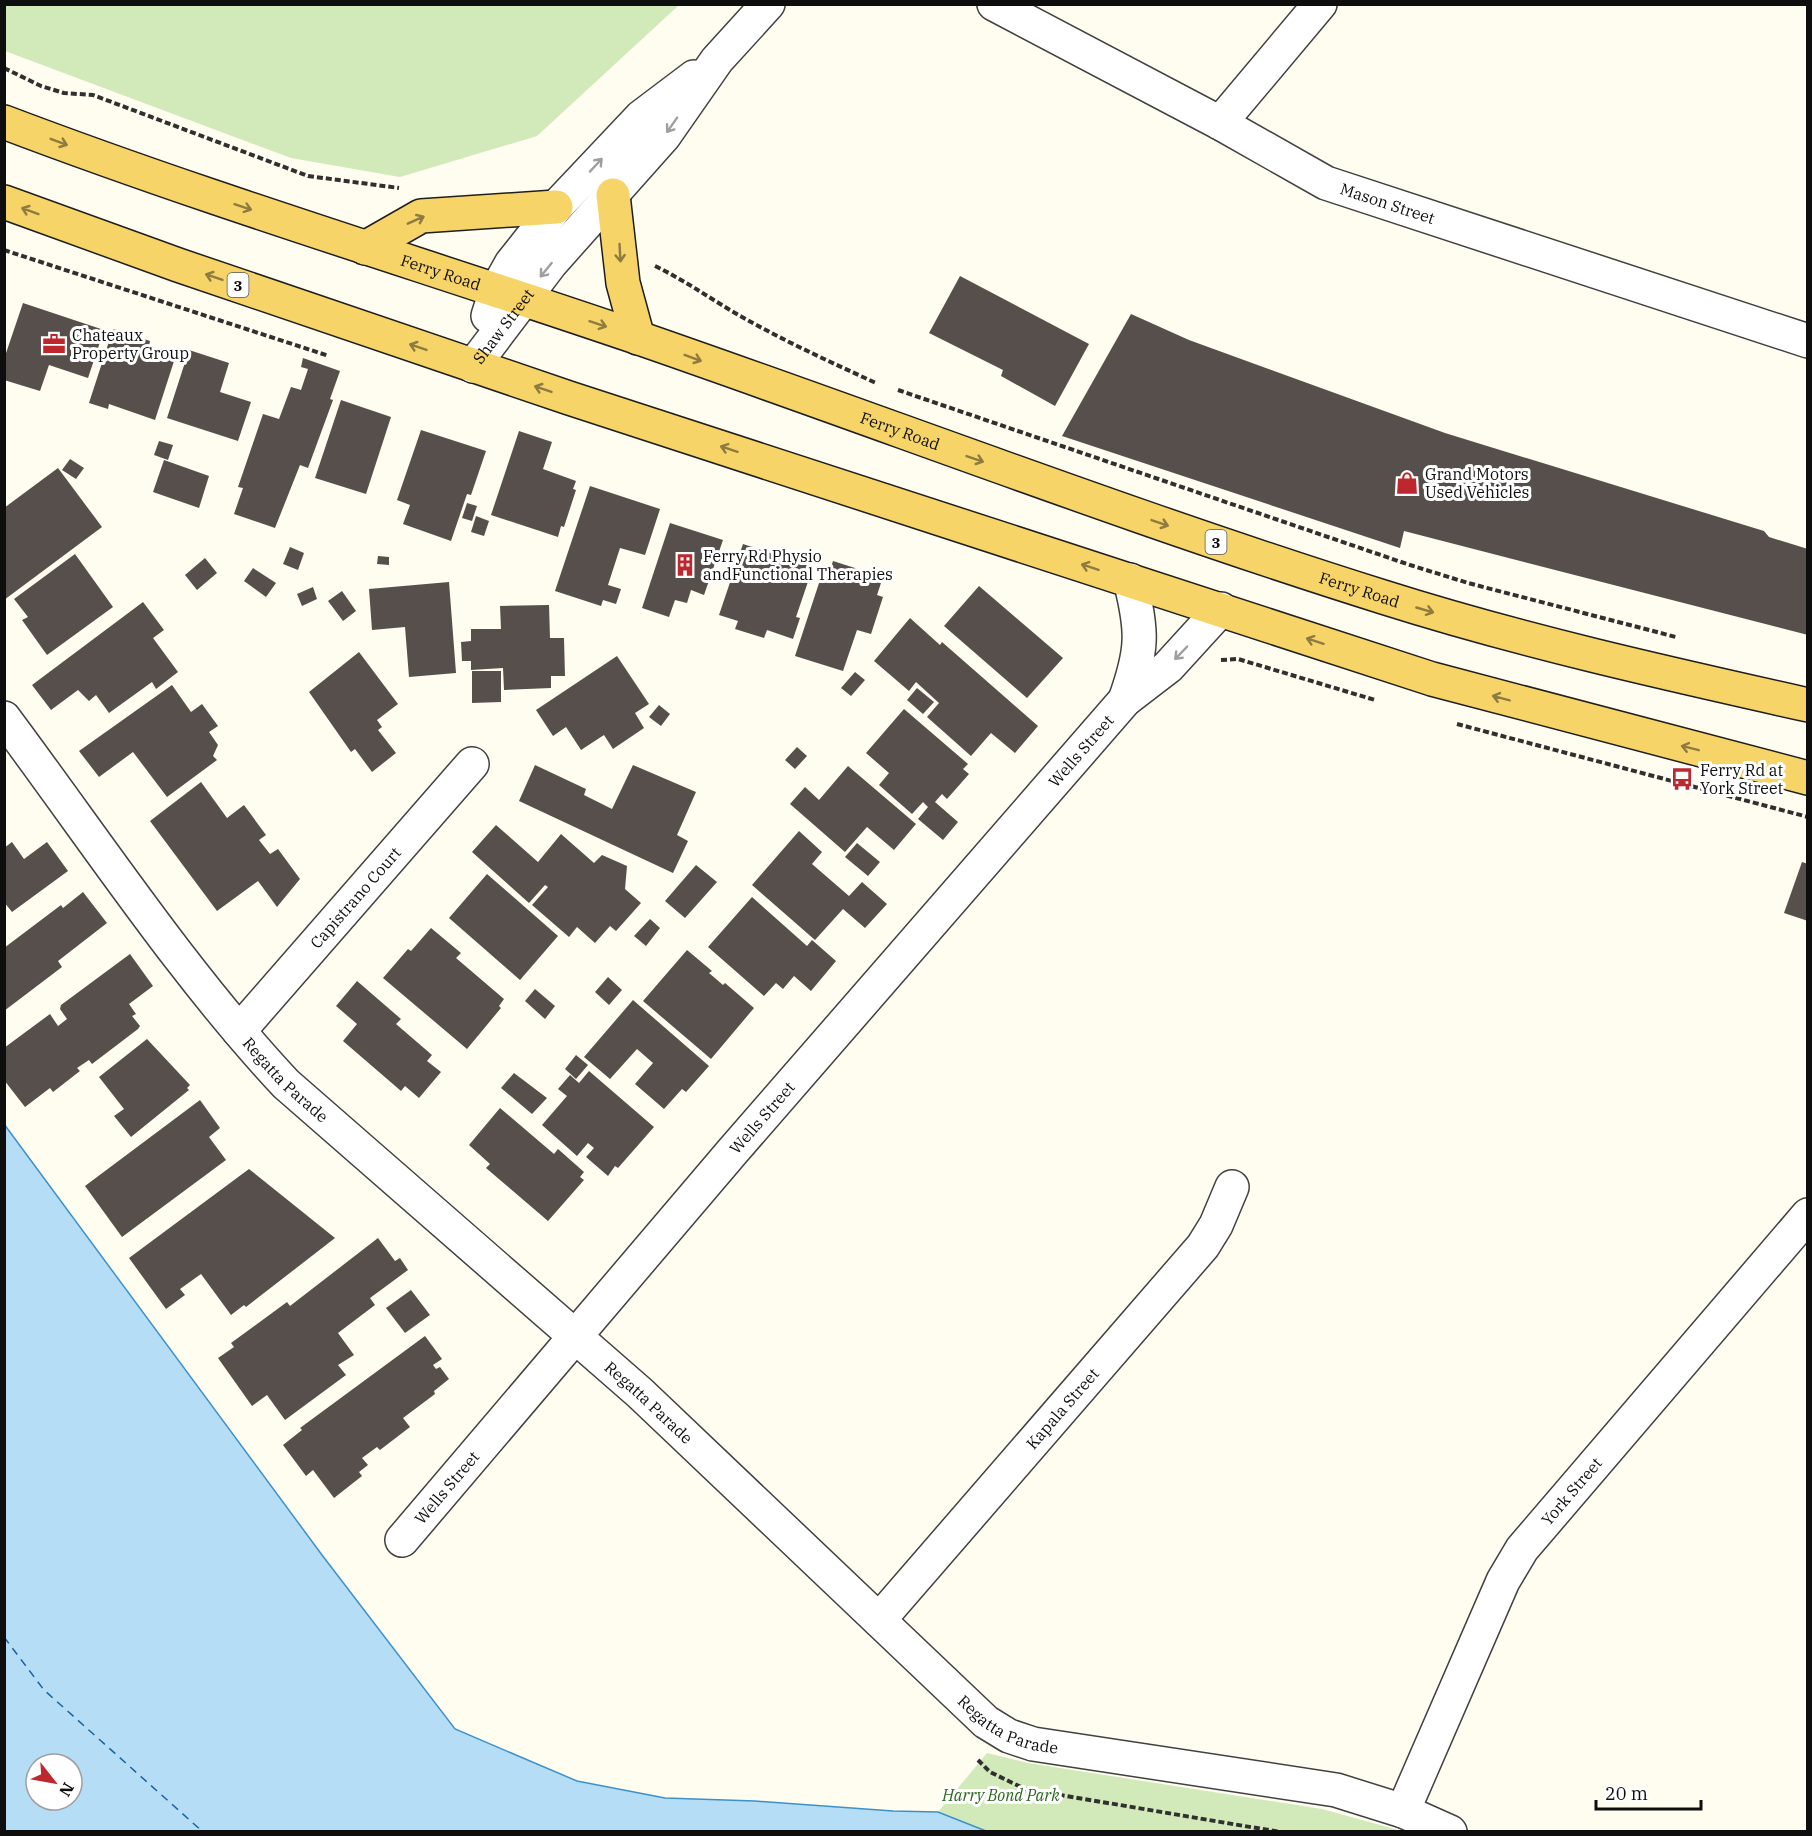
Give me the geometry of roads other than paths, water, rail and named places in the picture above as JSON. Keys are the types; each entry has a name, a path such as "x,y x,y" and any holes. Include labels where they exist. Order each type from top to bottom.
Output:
{"main road":[{"name":"Ferry Road","path":"4,122 202,194 638,338 1102,504 1386,598 1592,656 1808,705"},
{"path":"613,195 623,283 638,338"},
{"name":"3","path":"4,202 178,265 473,366 1432,679 1808,778"},
{"path":"365,248 421,216 556,207"}],"street":[{"name":"Shaw Street","path":"509,295 613,195 664,136 717,60 768,4"},
{"name":"Mason Street","path":"994,4 1220,123 1326,183 1808,341"},
{"path":"1220,123 1320,4"},
{"name":"Shaw Street","path":"473,366 509,295 519,252 556,207 641,117 717,60"},
{"name":"Wells Street","path":"1125,700 1137,666 1141,638 1130,580"},
{"name":"Wells Street","path":"402,1540 574,1336 1125,700 1168,667 1221,609"},
{"name":"Regatta Parade","path":"4,718 239,1031 309,1107 574,1336 714,1461 978,1715 1001,1731 1024,1742 1336,1790 1403,1811 1450,1832"},
{"name":"Capistrano Court","path":"239,1031 472,764"},
{"name":"Kapala Street","path":"879,1620 1203,1246 1216,1225 1233,1187"},
{"name":"York Street","path":"1403,1811 1503,1581 1522,1549 1808,1215"}],"water":[{"path":"4,1124 322,1555 455,1729 577,1781 665,1798 938,1812 986,1831 5,1831"}],"place":[{"name":"Chateaux Property Group","path":"54,344"},
{"name":"Grand Motors Used Vehicles","path":"1407,483"},
{"name":"Ferry Rd Physio andFunctional Therapies","path":"685,565"},
{"name":"Ferry Rd at York Street","path":"1682,779"}],"park label":[{"name":"Harry Bond Park","path":"1001,1795"}]}
